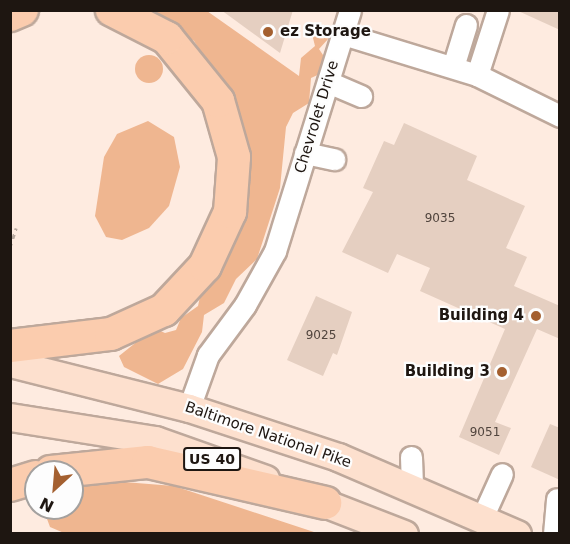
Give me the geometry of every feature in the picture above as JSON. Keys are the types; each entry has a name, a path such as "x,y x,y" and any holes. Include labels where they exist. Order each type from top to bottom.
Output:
{"highway":[{"path":"10,15 22,10"},
{"path":"10,346 38,347 111,334 164,310 205,266 230,212 234,157 218,101 167,38 112,10"},
{"path":"84,464 148,462 325,503"}],"main road":[{"name":"Baltimore National Pike","path":"10,363 189,408 412,487 517,534"},
{"name":"US 40","path":"10,417 155,440 403,533"}],"street":[{"name":"Chevrolet Drive","path":"189,408 208,355 245,305 275,251 350,10"},
{"path":"477,75 498,10"},
{"path":"453,67 466,25"},
{"path":"343,34 477,75 560,116"},
{"path":"328,82 361,96"},
{"path":"305,153 334,159"},
{"path":"411,457 412,487"},
{"path":"482,518 502,474"},
{"path":"554,534 557,499"}],"path":[{"path":"10,247 16,228"}],"shaded area":[{"path":"149,11 207,11 299,76 301,58 315,46 312,34 322,28 329,38 319,49 325,58 322,73 311,78 309,103 293,113 286,127 280,188 257,259 236,279 224,303 204,315 202,332 183,369 158,384 124,367 119,356 154,328 165,333 176,330 181,318 198,306 201,292 219,277 247,205 231,100 194,41"},
{"path":"149,55 159,59 163,69 159,79 149,83 139,79 135,69 139,59"},
{"path":"148,121 174,137 180,167 169,206 149,228 122,240 106,237 95,216 104,157 117,134"},
{"path":"99,480 174,486 317,533 64,533 50,527 47,520 84,520 84,483"}],"building":[{"name":"ez Storage","path":"221,10 293,10 280,53"},
{"path":"516,10 560,10 560,30"},
{"path":"404,123 477,156 467,180 525,206 506,248 527,257 514,286 560,306 560,339 537,329 495,422 511,428 499,455 459,437 505,329 420,291 430,268 397,254 388,273 342,252 373,192 363,188 384,141 394,145"},
{"path":"316,296 352,312 337,355 333,353 323,376 287,360"},
{"path":"550,424 560,428 560,480 531,467"}],"place":[{"name":"ez Storage","path":"268,32"},
{"name":"Building 4","path":"536,316"},
{"name":"Building 3","path":"502,372"}]}
